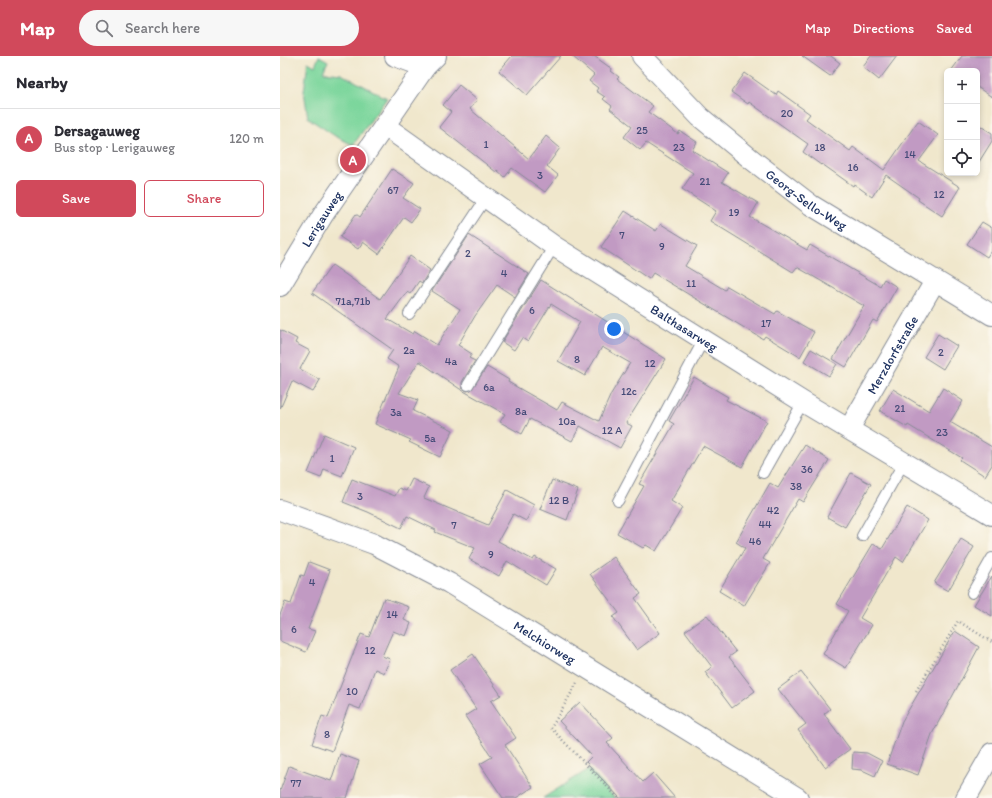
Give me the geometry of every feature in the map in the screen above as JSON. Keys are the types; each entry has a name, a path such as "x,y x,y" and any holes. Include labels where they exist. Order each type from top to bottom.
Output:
{"street":[{"path":"395,56 431,61"},
{"name":"Georg-Sello-Weg","path":"642,56 700,117 751,160 811,205 992,315"},
{"name":"Lerigauweg","path":"280,286 323,215 431,61"},
{"name":"Balthasarweg","path":"385,126 554,246 704,338 803,402 992,515"},
{"name":"Merzdorfstraße","path":"848,429 935,281"},
{"name":"Melchiorweg","path":"280,510 374,544 449,583 798,798"},
{"path":"966,798 992,753"}],"lane":[{"path":"409,314 486,198"},
{"path":"468,385 554,246"},
{"path":"618,501 704,338"},
{"path":"763,473 803,402"},
{"path":"862,536 904,462"},
{"path":"972,593 992,558"}],"path":[{"path":"916,691 958,621 992,642"},
{"path":"587,667 551,728 618,798"}],"green space":[{"path":"319,56 328,61 323,72 341,74 387,98 353,145 335,136 308,118 304,91 308,62 315,66"},
{"path":"589,769 615,798 543,798"}],"building":[{"path":"512,56 561,56 527,95 499,71"},
{"path":"572,56 594,56 612,69 611,71 619,77 617,79 653,106 648,112 678,134 680,131 697,142 692,150 728,173 722,182 758,203 750,217 807,250 810,245 880,286 884,279 897,287 877,322 873,320 846,367 833,359 864,306 797,267 793,272 710,221 716,211 682,189 693,173 646,143 640,150 624,137 632,126 610,109 612,106 603,99 605,97 596,91 598,88 589,81 594,75"},
{"path":"802,56 831,56 840,63 830,76"},
{"path":"871,56 897,56 879,80 863,67"},
{"path":"962,56 992,56 992,97 980,89 980,68 953,68"},
{"path":"745,73 776,95 778,91 810,114 806,119 850,151 853,147 884,170 918,121 938,135 919,161 960,187 942,216 918,200 919,198 886,175 872,197 803,152 808,144 749,102 748,104 731,92"},
{"path":"459,85 477,100 470,109 529,159 546,136 560,148 547,166 558,175 545,192 512,168 505,177 497,170 496,172 439,127 451,112 443,105"},
{"path":"980,126 992,133 992,141 980,160"},
{"path":"392,169 414,183 403,198 420,209 411,222 404,217 379,254 363,242 358,249 340,237 356,214 360,217"},
{"path":"625,211 656,231 661,224 697,246 685,266 725,290 727,286 775,314 777,311 814,332 800,357 765,336 763,339 653,273 649,279 601,247"},
{"path":"982,222 992,228 992,249 987,257 967,244"},
{"path":"469,235 529,274 515,297 497,285 475,316 458,345 472,354 469,358 475,361 462,382 462,388 467,391 471,390 487,367 509,380 508,382 557,410 562,402 599,421 611,394 630,363 602,347 585,376 558,361 580,322 551,304 528,342 522,338 514,350 502,342 541,280 666,359 626,423 632,426 620,448 580,426 572,441 530,419 522,434 500,422 505,414 460,389 419,361 399,393 418,400 413,411 453,430 440,457 409,442 411,440 375,424 399,367 387,359 393,350 312,293 332,265 380,299 410,256 430,270 422,283 419,281 410,294 407,292 387,319 413,334 415,331 437,345 460,309 432,291"},
{"path":"280,330 297,339 295,343 310,351 300,369 320,380 313,392 292,381 280,409"},
{"path":"938,334 957,346 943,369 924,357"},
{"path":"811,349 837,364 829,376 804,361"},
{"path":"694,377 728,397 726,400 767,421 742,467 703,446 671,501 682,508 656,551 646,545 643,548 617,533 644,486 639,484 674,424 669,421"},
{"path":"943,388 963,401 950,422 992,447 992,465 985,476 960,460 962,458 908,425 907,427 880,411 893,389 929,411"},
{"path":"324,434 354,447 342,476 324,469 321,478 308,473"},
{"path":"805,445 829,460 803,502 798,499 763,559 770,563 744,606 719,591 745,548 736,542 770,483 778,488"},
{"path":"851,473 871,484 845,527 827,517"},
{"path":"352,479 395,496 399,488 406,491 412,479 429,487 424,498 488,525 507,490 534,505 526,521 513,514 498,541 533,560 535,557 556,569 546,585 507,561 499,576 469,559 475,548 435,532 436,530 407,516 401,528 343,502"},
{"path":"552,480 578,490 567,520 540,509"},
{"path":"907,507 928,520 903,562 896,557 860,618 872,625 846,668 823,654 848,611 837,604 873,544 882,549"},
{"path":"961,539 974,547 948,591 934,583"},
{"path":"614,557 641,594 635,598 660,633 637,650 613,617 619,613 590,574"},
{"path":"309,562 330,570 308,629 315,631 306,652 280,641 280,615 285,602 291,604 301,575 304,576"},
{"path":"992,576 992,616 974,605"},
{"path":"384,598 409,607 404,620 411,623 406,636 393,631 382,656 390,659 384,673 375,669 360,709 349,705 332,751 312,744 322,716 328,718 361,634 369,637"},
{"path":"707,615 736,652 729,657 755,691 732,708 705,672 712,667 685,631"},
{"path":"955,631 979,647 932,734 918,775 887,764 902,721"},
{"path":"473,654 501,695 491,701 516,738 505,745 533,787 516,798 503,798 480,764 492,757 465,716 476,709 450,670"},
{"path":"801,672 830,709 824,714 850,749 825,767 798,730 806,724 778,689"},
{"path":"580,702 613,738 607,743 643,782 653,773 675,798 620,798 586,762 592,756 559,721"},
{"path":"853,752 867,753 882,761 875,776 862,770 852,769"},
{"path":"340,754 359,761 347,798 280,798 280,791 289,766 331,781"}],"place":[{"name":"Dersagauweg","path":"353,160"}]}
